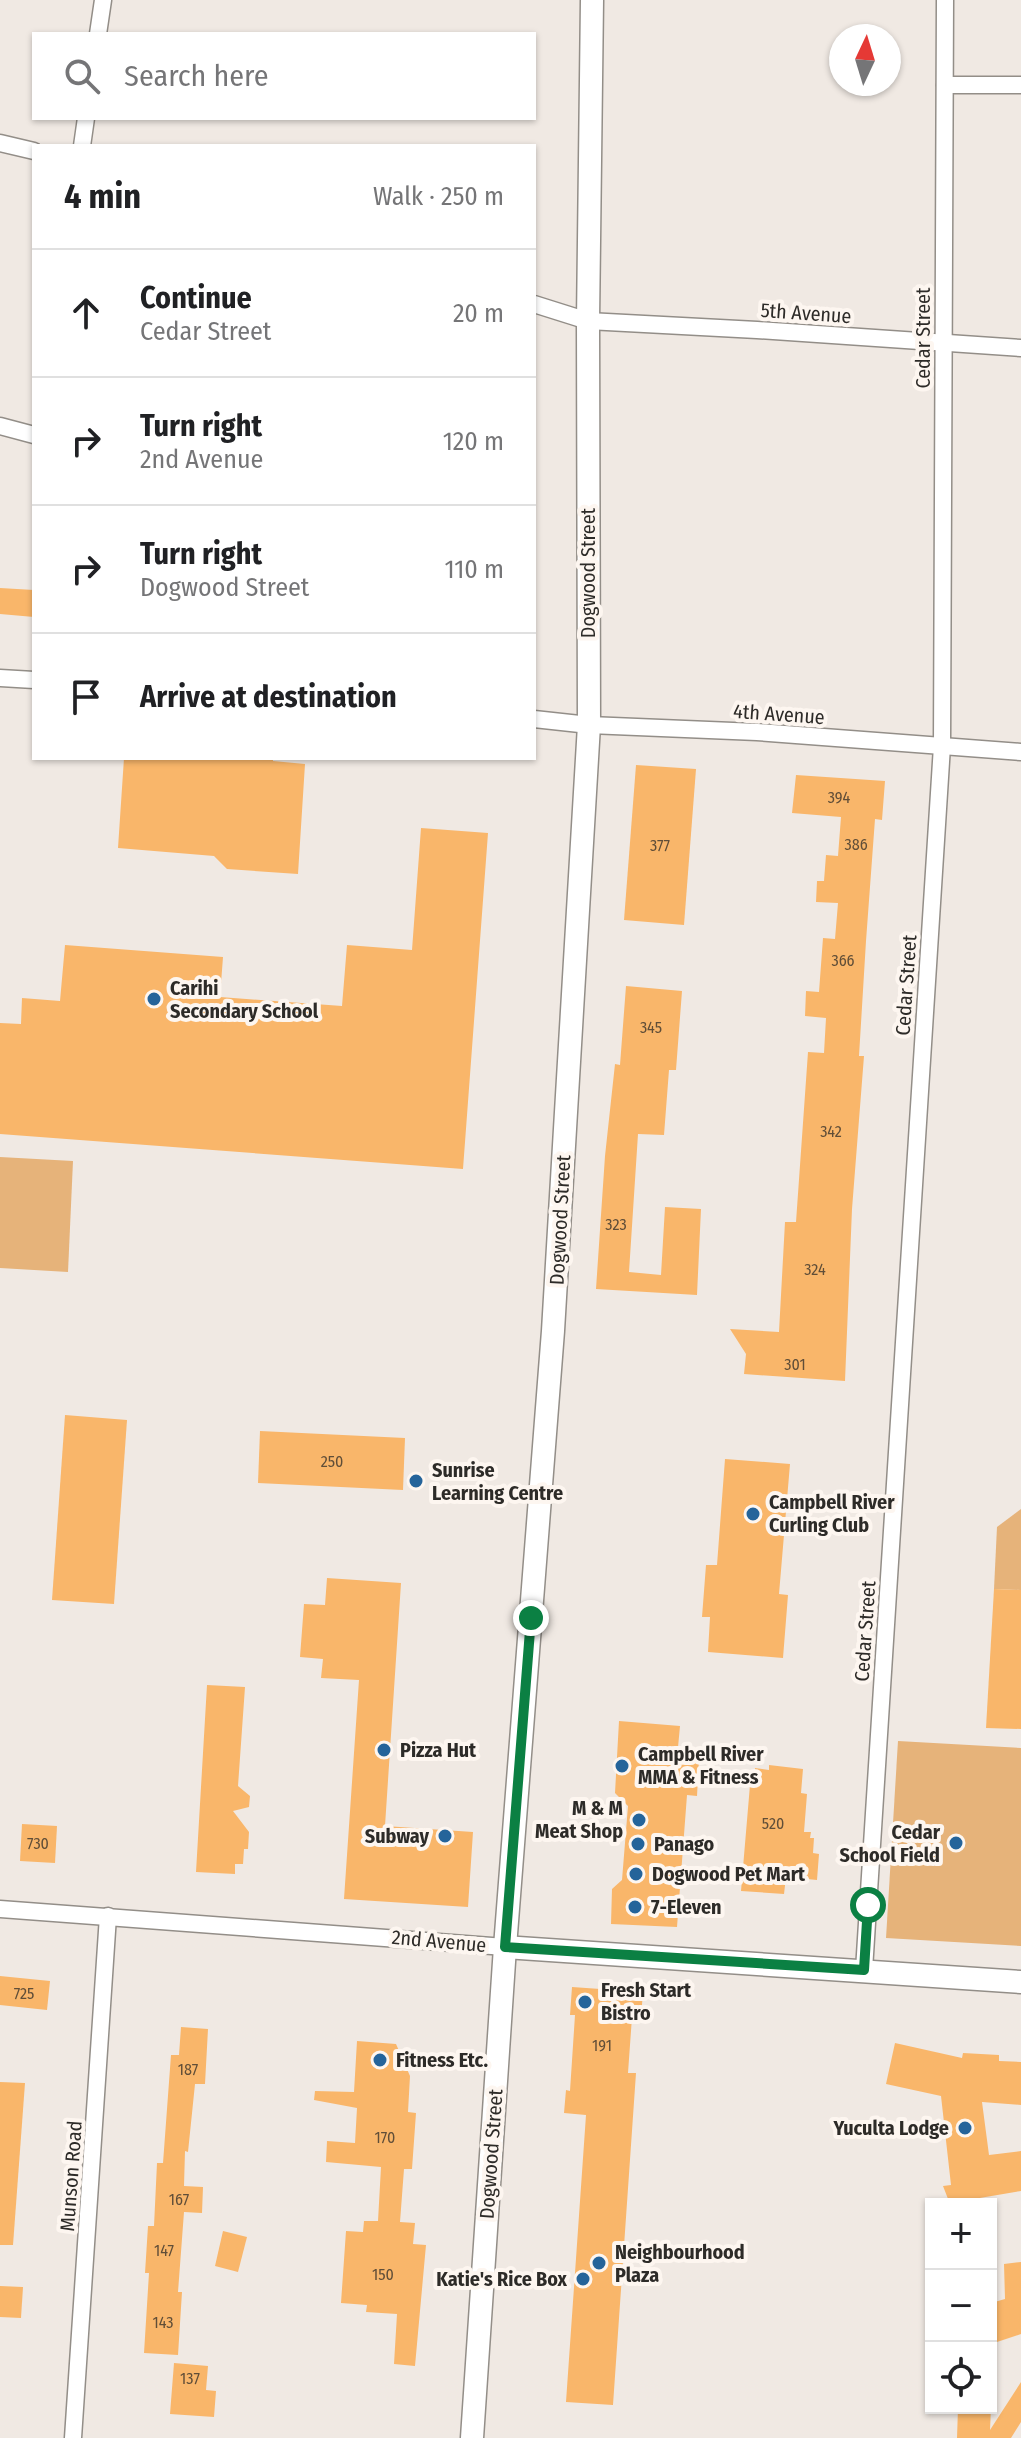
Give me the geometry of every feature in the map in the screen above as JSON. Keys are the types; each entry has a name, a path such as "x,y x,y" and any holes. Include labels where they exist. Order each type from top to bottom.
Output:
{"main road":[{"name":"Dogwood Street","path":"472,2438 505,1947 553,1331 589,725 588,321 592,0"},
{"name":"2nd Avenue","path":"505,1947 1021,1982"}],"street":[{"path":"98,32 103,0"},
{"name":"Cedar Street","path":"864,1970 942,746 945,0"},
{"path":"945,85 1021,85"},
{"path":"82,144 86,120"},
{"path":"0,143 32,151"},
{"name":"5th Avenue","path":"536,305 588,321 1021,348"},
{"path":"0,426 32,434"},
{"path":"0,678 32,680"},
{"name":"4th Avenue","path":"536,719 1021,752"},
{"name":"2nd Avenue","path":"0,1909 505,1947"},
{"name":"Munson Road","path":"73,2438 108,1916"}],"shaded area":[{"path":"0,1157 73,1161 68,1272 0,1268"},
{"path":"1021,1509 1021,1590 994,1589 997,1527"},
{"name":"Cedar School Field","path":"898,1741 1021,1748 1021,1946 886,1938"}],"building":[{"path":"0,588 32,590 32,617 0,614"},
{"path":"124,760 273,760 305,764 298,874 227,869 214,856 118,848"},
{"path":"636,765 696,769 684,925 624,920"},
{"path":"796,775 885,781 882,820 875,819 866,941 859,1056 864,1056 852,1209 845,1381 744,1374 746,1354 730,1329 779,1332 785,1222 796,1222 808,1052 824,1053 826,1018 805,1016 806,991 819,992 823,938 835,939 838,903 816,902 817,881 824,881 826,855 838,856 841,817 792,813"},
{"name":"Carihi Secondary School","path":"421,828 488,833 463,1169 0,1134 0,1023 21,1024 22,998 60,1001 65,945 223,957 220,997 342,1006 347,945 412,950"},
{"path":"626,986 682,991 676,1070 669,1070 664,1135 638,1134 629,1272 661,1275 665,1207 701,1209 697,1295 596,1289 605,1156 615,1064 620,1065"},
{"path":"65,1415 127,1420 114,1604 52,1600"},
{"path":"260,1431 405,1438 403,1490 258,1483"},
{"name":"Campbell River Curling Club","path":"725,1459 790,1464 779,1594 788,1595 783,1658 708,1652 710,1617 702,1617 706,1565 717,1565"},
{"path":"327,1578 401,1583 385,1826 473,1832 468,1907 344,1899 359,1680 321,1678 323,1659 300,1657 304,1604 325,1605"},
{"path":"994,1589 1021,1590 1021,1729 986,1728"},
{"path":"207,1685 245,1687 238,1786 250,1796 249,1807 233,1811 249,1832 243,1864 235,1864 235,1874 196,1872"},
{"path":"619,1721 680,1726 677,1758 699,1760 697,1796 687,1795 677,1927 611,1924 612,1889 622,1880 628,1806 615,1793"},
{"path":"769,1765 803,1769 801,1793 807,1794 804,1832 811,1832 810,1838 814,1838 813,1853 819,1854 817,1880 786,1877 784,1894 741,1891 750,1785 754,1786 755,1768 769,1770"},
{"path":"22,1824 57,1826 55,1863 20,1861"},
{"path":"0,1976 50,1981 47,2010 0,2005"},
{"name":"Neighbourhood Plaza","path":"572,1987 643,1992 641,2017 632,2017 628,2073 636,2073 613,2405 566,2402 586,2115 564,2113 566,2090 570,2091 575,2015 570,2015"},
{"path":"181,2027 208,2029 205,2084 195,2084 188,2152 185,2151 184,2186 203,2187 202,2213 184,2212 178,2292 182,2292 178,2355 144,2353 149,2273 145,2273 148,2226 154,2226 157,2163 163,2163 171,2055 179,2055"},
{"path":"357,2041 396,2044 410,2076 408,2112 416,2113 412,2169 404,2169 400,2222 415,2223 413,2244 426,2245 415,2366 394,2364 397,2314 366,2312 367,2305 341,2303 346,2231 363,2232 364,2221 378,2221 381,2167 326,2162 327,2141 355,2143 357,2108 314,2100 315,2091 354,2092"},
{"name":"Yuculta Lodge","path":"895,2043 962,2058 963,2053 999,2055 999,2061 1021,2062 1021,2105 982,2102 989,2155 1021,2151 1021,2191 980,2198 948,2198 943,2186 951,2185 941,2096 886,2084"},
{"path":"0,2082 25,2083 13,2245 0,2245"},
{"path":"223,2231 247,2237 238,2272 215,2266"},
{"path":"1021,2262 1021,2334 997,2342 997,2301 1005,2299 1004,2264"},
{"path":"0,2286 23,2287 21,2318 0,2317"},
{"path":"174,2363 208,2366 206,2390 216,2391 214,2417 170,2414"},
{"path":"1021,2382 1021,2422 1011,2438 957,2438 958,2414 991,2414 990,2430"}],"place":[{"name":"Carihi Secondary School","path":"154,999"},
{"name":"Sunrise Learning Centre","path":"416,1481"},
{"name":"Campbell River Curling Club","path":"753,1514"},
{"name":"Pizza Hut","path":"384,1750"},
{"name":"Campbell River MMA & Fitness","path":"622,1766"},
{"name":"M & M Meat Shop","path":"639,1820"},
{"name":"Subway","path":"445,1836"},
{"name":"Cedar School Field","path":"956,1843"},
{"name":"Panago","path":"638,1844"},
{"name":"Dogwood Pet Mart","path":"636,1874"},
{"name":"7-Eleven","path":"635,1907"},
{"name":"Fresh Start Bistro","path":"585,2002"},
{"name":"Fitness Etc.","path":"380,2060"},
{"name":"Yuculta Lodge","path":"965,2128"},
{"name":"Neighbourhood Plaza","path":"599,2263"},
{"name":"Katie's Rice Box","path":"583,2279"}],"route":[{"path":"531,1618 505,1947 864,1970 868,1905"}]}
